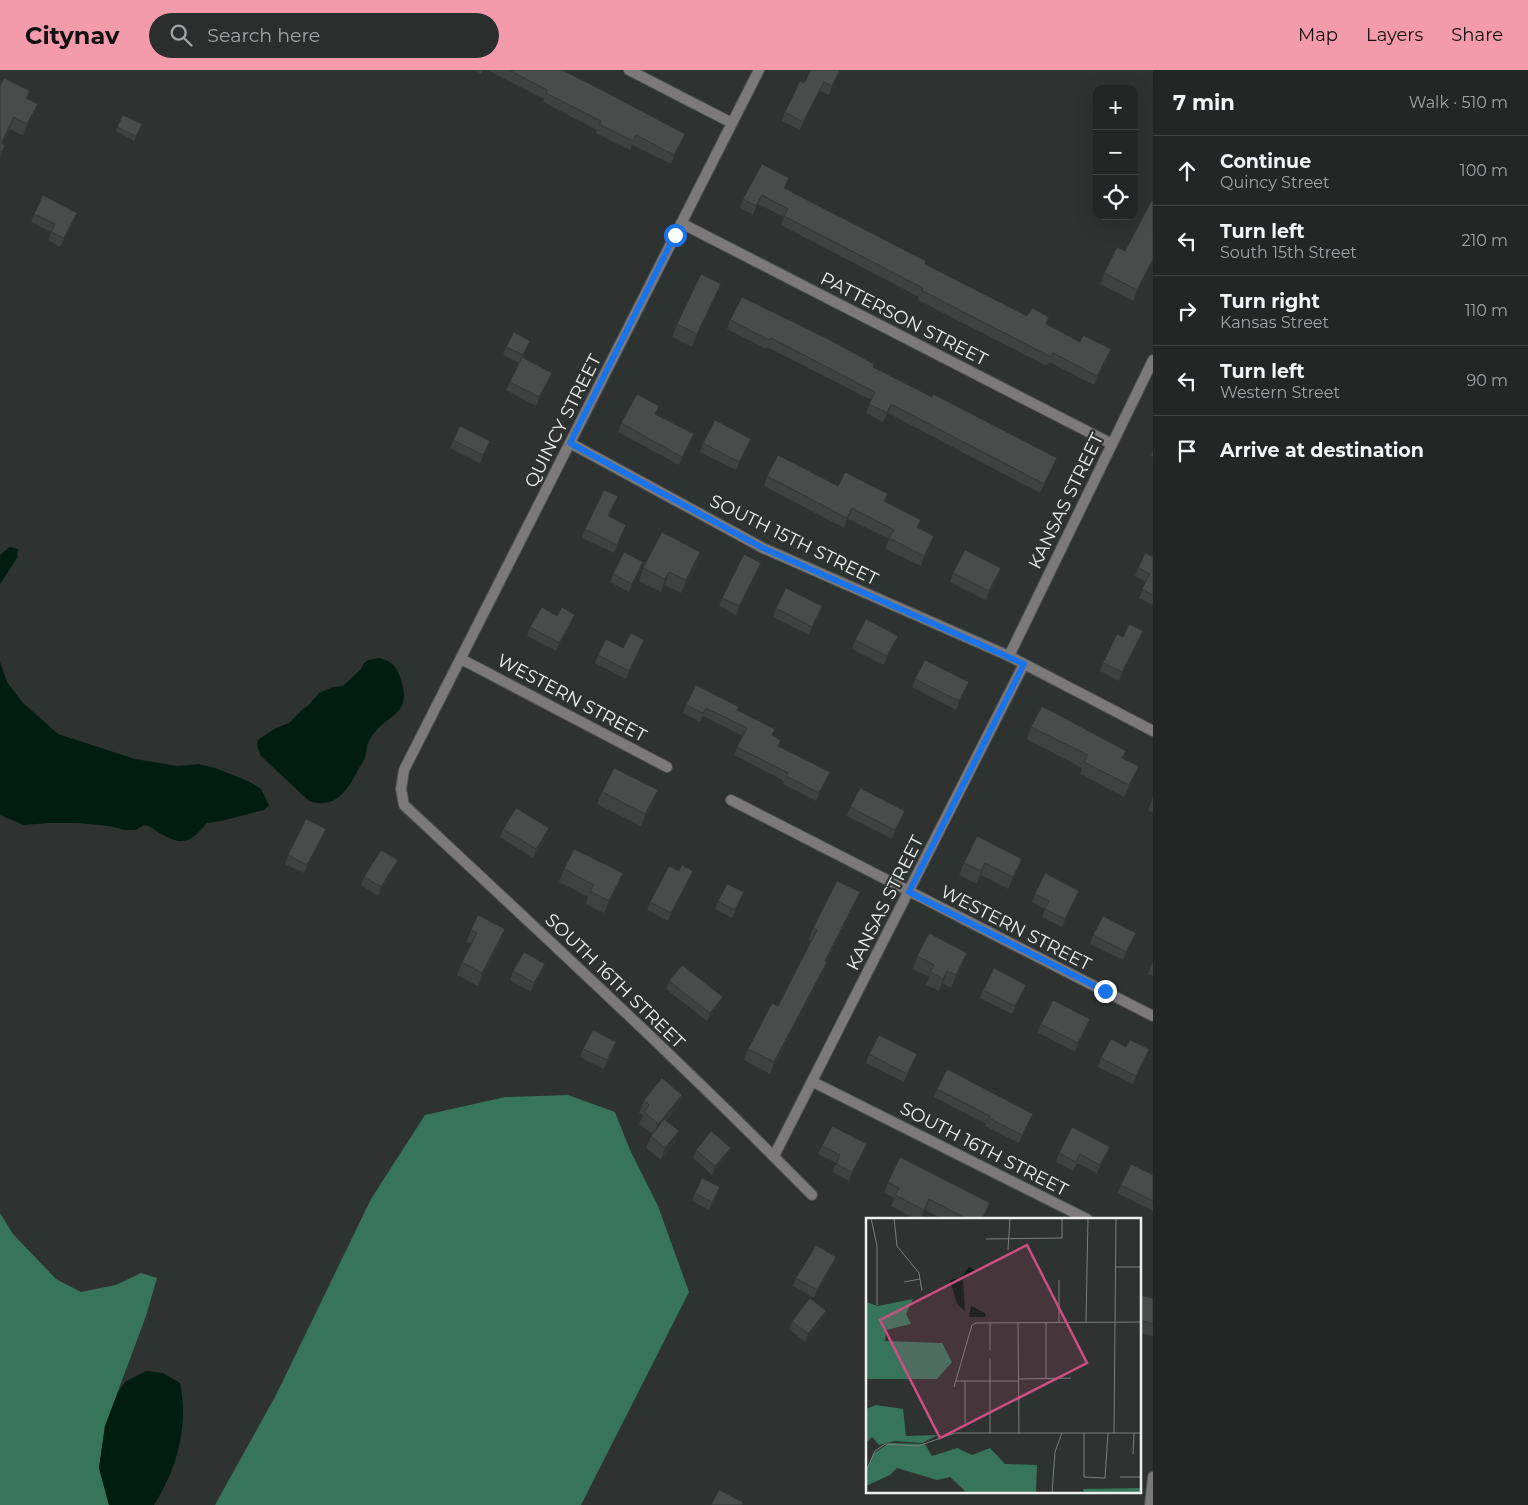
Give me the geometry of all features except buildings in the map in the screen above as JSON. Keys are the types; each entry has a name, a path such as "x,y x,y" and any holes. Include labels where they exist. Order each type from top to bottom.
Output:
{"street":[{"path":"629,70 732,123"},
{"name":"QUINCY STREET","path":"401,789 404,770 759,70"},
{"name":"PATTERSON STREET","path":"681,223 1112,444"},
{"name":"KANSAS STREET","path":"1009,656 1153,360"},
{"name":"SOUTH 15TH STREET","path":"570,443 763,548 1024,664"},
{"name":"WESTERN STREET","path":"461,658 667,767"},
{"path":"1024,664 1153,731"},
{"name":"KANSAS STREET","path":"774,1156 1024,664"},
{"name":"SOUTH 16TH STREET","path":"401,789 404,805 774,1156 812,1195"},
{"name":"WESTERN STREET","path":"731,800 1153,1016"},
{"name":"SOUTH 16TH STREET","path":"813,1082 1085,1218"},
{"path":"1150,1505 1153,1477"}],"green space":[{"path":"568,1095 615,1112 630,1150 658,1206 689,1292 581,1505 215,1505 276,1395 371,1199 425,1115 505,1097"},
{"path":"0,1213 13,1234 56,1279 81,1292 116,1285 141,1273 157,1278 146,1316 105,1426 99,1468 109,1505 0,1505"}],"shaded area":[{"path":"10,547 18,549 17,558 0,584 0,555"},
{"path":"379,658 392,664 398,673 404,700 401,707 370,739 364,760 345,791 333,801 326,803 309,801 261,756 257,746 258,740 276,728 289,723 319,693 333,687 343,686 361,669 364,663"},
{"path":"0,662 7,682 22,702 58,734 135,759 177,766 199,764 215,768 250,782 261,789 269,805 264,810 207,823 196,835 185,841 173,840 144,825 136,830 125,830 109,826 78,823 24,825 0,815"},
{"path":"146,1371 163,1373 180,1383 183,1415 182,1431 175,1462 154,1505 109,1505 99,1468 105,1426 118,1392 125,1382"}],"route":[{"path":"675,235 570,443 763,548 1024,664 909,892 1105,991"}]}
